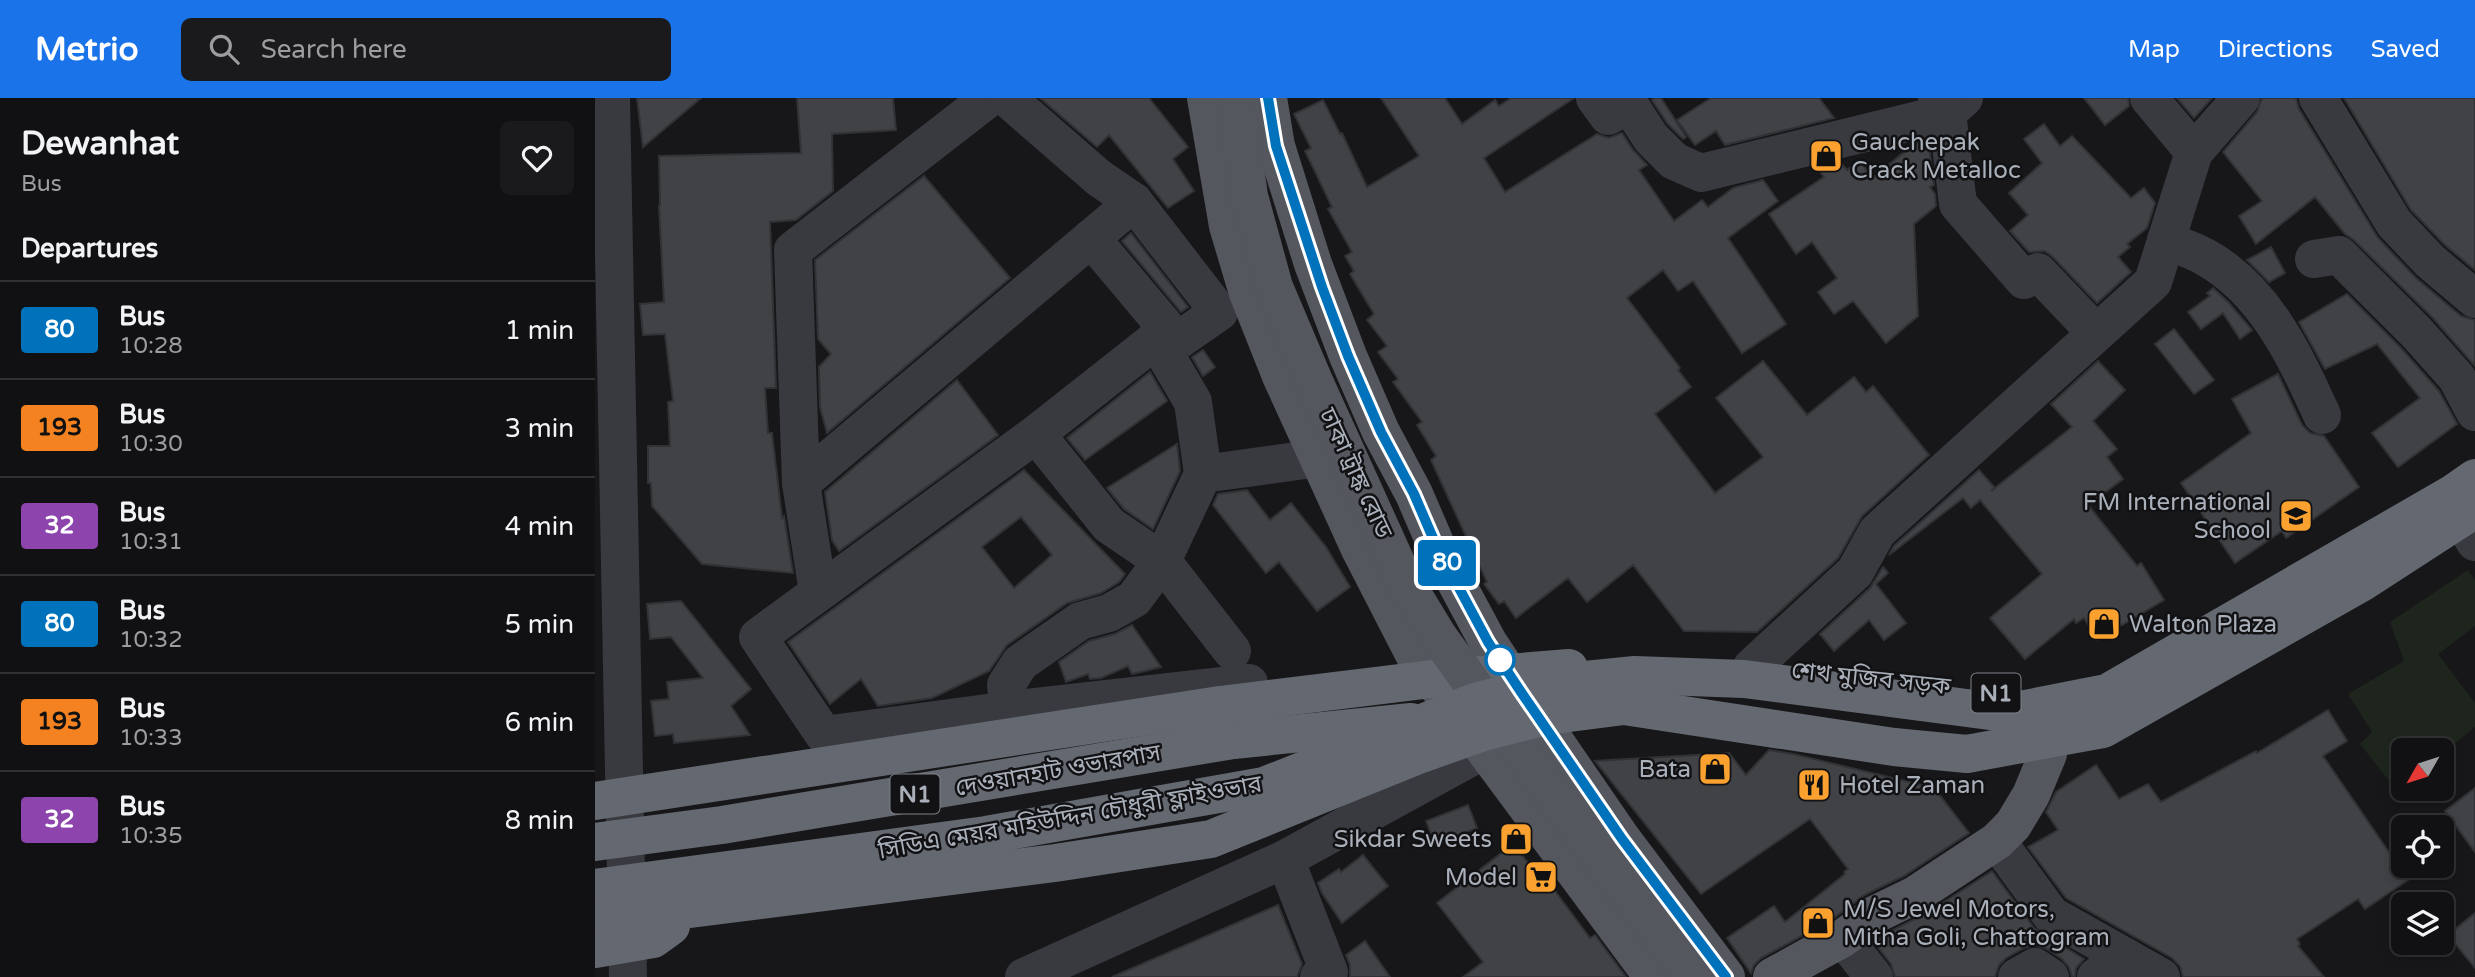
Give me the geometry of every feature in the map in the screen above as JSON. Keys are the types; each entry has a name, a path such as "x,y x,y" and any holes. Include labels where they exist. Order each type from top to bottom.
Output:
{"highway":[{"name":"শেখ মুজিব সড়ক","path":"1435,679 1569,668 1752,667 1819,670 2036,698 2102,685 2279,588 2475,461"},
{"name":"সিডিএ মেয়র মহিউদ্দিন চৌধুরী ফ্লাইওভার","path":"595,888 986,835 1264,786 1475,702 1545,684 1635,675 1744,679 2005,713 2107,693 2452,494 2475,478"},
{"name":"শেখ মুজিব সড়ক","path":"1474,727 1535,712 1724,711 2062,749 2127,731 2473,525"},
{"path":"595,921 1055,863 1211,839 1421,754 1483,732 1546,716 1611,707 1624,706 1894,747 1968,754 2103,729 2361,583 2473,525"},
{"name":"দেওয়ানহাট ওভারপাস","path":"595,842 736,823 1435,679"},
{"path":"2062,749 2066,692"},
{"name":"দেওয়ানহাট ওভারপাস","path":"595,801 1226,722 1474,727"},
{"path":"595,949 653,939 695,908"}],"main road":[{"path":"1206,98 1228,226 1248,293 1281,376 1387,605 1415,656 1474,727 1653,977"},
{"name":"ঢাকা ট্রাঙ্ক রোড","path":"1235,98 1249,196 1274,287 1404,580 1439,636 1519,749 1691,977"},
{"name":"ঢাকা ট্রাঙ্ক রোড","path":"1268,98 1276,146 1313,264 1381,432 1414,494 1436,545 1488,642 1508,672 1622,839 1726,977"},
{"path":"1772,977 1843,938 1876,914 1915,895 1997,841 2013,825 2062,749"}],"street":[{"path":"611,98 628,977"},
{"path":"818,592 801,483 793,250 989,98"},
{"path":"1007,98 1099,177 1134,202 1219,312 1159,346 758,637 824,734 1009,710 1394,667 1435,679"},
{"path":"1595,98 1608,116 1629,104 1651,138 1674,161 1701,173 1949,103 1958,204 2024,280 2038,272 2096,333"},
{"path":"2149,98 2194,152"},
{"path":"1752,667 1855,572 1877,532 2153,282 2194,152 2241,98"},
{"path":"2318,98 2395,223 2430,261 2475,299"},
{"path":"801,483 1134,202"},
{"path":"1009,710 1006,685 1020,663 1080,621 1109,614 1134,599 1162,561 1203,474 1193,402 1159,346 1164,325 1091,238"},
{"path":"2166,240 2206,257 2240,283 2269,316 2296,358 2322,415"},
{"path":"2314,259 2339,255 2417,333 2457,378 2475,412"},
{"path":"1036,434 1109,525 1162,561 1232,651"},
{"path":"1203,474 1319,458"},
{"path":"1024,977 1285,859 1474,727"},
{"path":"1997,841 2051,915 2110,967 2161,977"},
{"path":"1285,859 1327,975"},
{"path":"1843,938 1874,977"},
{"path":"2017,977 2035,967 2050,977"}],"shaded area":[{"path":"2468,570 2475,580 2475,626 2438,654 2475,703 2475,727 2454,744 2454,738 2391,738 2391,783 2360,744 2372,732 2348,694 2404,661 2390,622"}],"building":[{"path":"637,98 701,98 643,147"},
{"path":"797,98 893,98 896,130 832,134 833,191 796,220 770,222 776,388 765,388 768,433 772,433 782,518 784,516 793,573 702,564 652,506 651,483 648,483 648,446 670,446 668,402 673,401 665,334 643,335 640,304 664,302 659,156 801,153"},
{"path":"1040,98 1149,98 1188,147 1173,159 1194,191 1168,208 1109,135 1097,147"},
{"path":"1381,98 1445,98 1462,124 1495,100 1499,106 1511,98 1574,98 1484,158 1505,192 1597,134 1609,138 1622,133 1647,165 1639,170 1674,221 1702,200 1708,207 1733,188 1763,180 1778,201 1728,238 1786,324 1742,353 1693,281 1678,291 1663,270 1627,298 1680,368 1678,370 1691,387 1655,414 1715,493 1763,457 1716,398 1763,361 1807,415 1854,377 1866,392 1873,386 1929,455 1862,516 1838,558 1757,632 1684,631 1633,565 1587,602 1568,578 1516,618 1504,601 1499,604 1484,584 1487,582 1431,460 1436,456 1417,425 1422,422 1393,382 1398,379 1378,352 1387,346 1367,320 1374,314 1350,274 1354,271 1345,256 1352,252 1328,209 1332,207 1305,151 1311,148 1294,114 1323,100 1367,187 1419,156"},
{"path":"1661,98 1686,137 1683,139 1668,124 1652,100"},
{"path":"1711,98 1819,98 1834,118 1725,145 1716,131 1695,145 1677,120"},
{"path":"2084,98 2128,98 2129,106 2105,125"},
{"path":"2177,98 2212,98 2194,118"},
{"path":"2262,98 2296,98 2299,109 2378,238 2416,278 2461,316 2475,320 2475,366 2433,318 2345,234 2315,197 2256,244 2239,216 2262,201 2223,152 2257,112"},
{"path":"2344,98 2475,98 2475,270 2445,245 2411,210"},
{"path":"2044,124 2060,146 2072,136 2131,198 2144,188 2155,203 2147,228 2127,244 2130,247 2118,257 2131,272 2097,303 2053,257 2045,251 2029,252 2010,231 2028,215 2009,193 2042,163 2024,139"},
{"path":"1928,140 1934,185 1930,187 1935,194 1936,206 1914,224 1918,316 1886,343 1853,301 1834,314 1818,292 1837,278 1812,242 1796,254 1769,214 1824,177 1816,167 1840,162 1847,170 1859,160 1873,178 1915,143"},
{"path":"924,176 1010,278 827,433 820,407 819,367 831,354 818,339 815,260"},
{"path":"1131,233 1188,307 1181,312 1122,241"},
{"path":"2271,247 2285,273 2269,282 2247,260"},
{"path":"2213,288 2252,330 2240,339 2223,313 2201,329 2188,312 2210,296 2207,293"},
{"path":"2347,294 2439,391 2457,424 2398,467 2372,433 2420,398 2377,344 2325,369 2299,322"},
{"path":"2174,329 2214,380 2194,394 2155,344"},
{"path":"1203,350 1215,367 1203,376 1192,357"},
{"path":"2098,361 2125,390 2093,421 2117,449 2107,457 2123,479 2088,505 2137,566 2141,563 2164,600 2097,640 2084,618 2076,623 2074,619 2025,659 1990,618 2042,574 1980,500 1971,508 1963,498 1889,555 1894,546 1979,470 1995,488 2072,427 2051,404"},
{"path":"1150,372 1167,401 1085,460 1067,438"},
{"path":"2278,374 2302,425 2310,433 2324,436 2359,487 2286,538 2282,531 2235,563 2181,483 2251,433 2232,399"},
{"path":"957,380 998,435 839,551 832,540 825,492"},
{"path":"1177,444 1180,471 1153,529 1124,509 1107,488"},
{"path":"1024,470 1125,574 1119,582 1101,593 1067,603 1007,645 989,671 932,698 878,706 861,679 830,704 788,642","holes":["1021,517 1052,555 1014,588 982,547"]},
{"path":"1247,490 1270,520 1291,503 1326,547 1350,587 1317,611 1279,562 1266,573 1213,505 1218,494"},
{"path":"1883,567 1888,573 1876,584 1906,623 1884,640 1869,620 1834,651 1820,634 1870,588"},
{"path":"681,601 751,689 731,706 750,735 674,743 673,734 655,736 651,701 669,699 667,682 703,678 671,637 650,639 647,604"},
{"path":"1132,625 1161,667 1132,674 1128,666 1101,678 1090,679 1088,674 1066,682 1059,662 1089,641 1115,634"},
{"path":"2328,710 2347,741 2323,756 2391,855 2391,878 2408,880 2365,909 2358,899 2297,939 2300,944 2298,946 2324,977 2183,977 2180,966 2172,958 2066,898 2028,847 2058,830 2046,812 2056,792 2096,765 2119,799 2148,784 2161,802 2256,751 2257,753"},
{"path":"1769,750 1934,788 1969,833 1904,876 1866,894 1831,920 1761,958 1751,973 1727,938 1774,906 1785,922 1848,869 1810,819 1701,894 1595,761 1729,753 1746,775"},
{"path":"2475,788 2475,852 2454,823 2454,815 2448,815 2445,811"},
{"path":"1468,805 1477,828 1435,844 1426,821"},
{"path":"1513,844 1552,893 1555,891 1590,938 1595,935 1626,977 1463,977 1483,962 1437,903"},
{"path":"1363,855 1388,886 1342,923 1318,883 1339,869 1341,872"},
{"path":"1992,871 2034,928 2084,959 2076,968 2075,977 2072,977 2069,967 2062,959 2035,945 2006,958 1999,965 1995,977 1895,977 1891,964 1874,942 1927,913"},
{"path":"1278,905 1302,964 1297,977 1112,977"},
{"path":"2475,913 2475,968 2454,942 2454,930"},
{"path":"1365,941 1390,977 1350,977 1350,965 1346,955"}],"bus line":[{"name":"80","path":"1268,98 1276,146 1313,264 1381,432 1414,494 1436,545 1488,642 1521,692 1622,839 1726,977"}],"place":[{"name":"Gauchepak Crack Metalloc","path":"1826,156"},
{"name":"FM International School","path":"2296,516"},
{"name":"Walton Plaza","path":"2104,624"},
{"name":"Bata","path":"1715,769"},
{"name":"Hotel Zaman","path":"1814,785"},
{"name":"Sikdar Sweets","path":"1516,839"},
{"name":"Model","path":"1541,877"},
{"name":"M/S Jewel Motors, Mitha Goli, Chattogram","path":"1818,923"}]}
